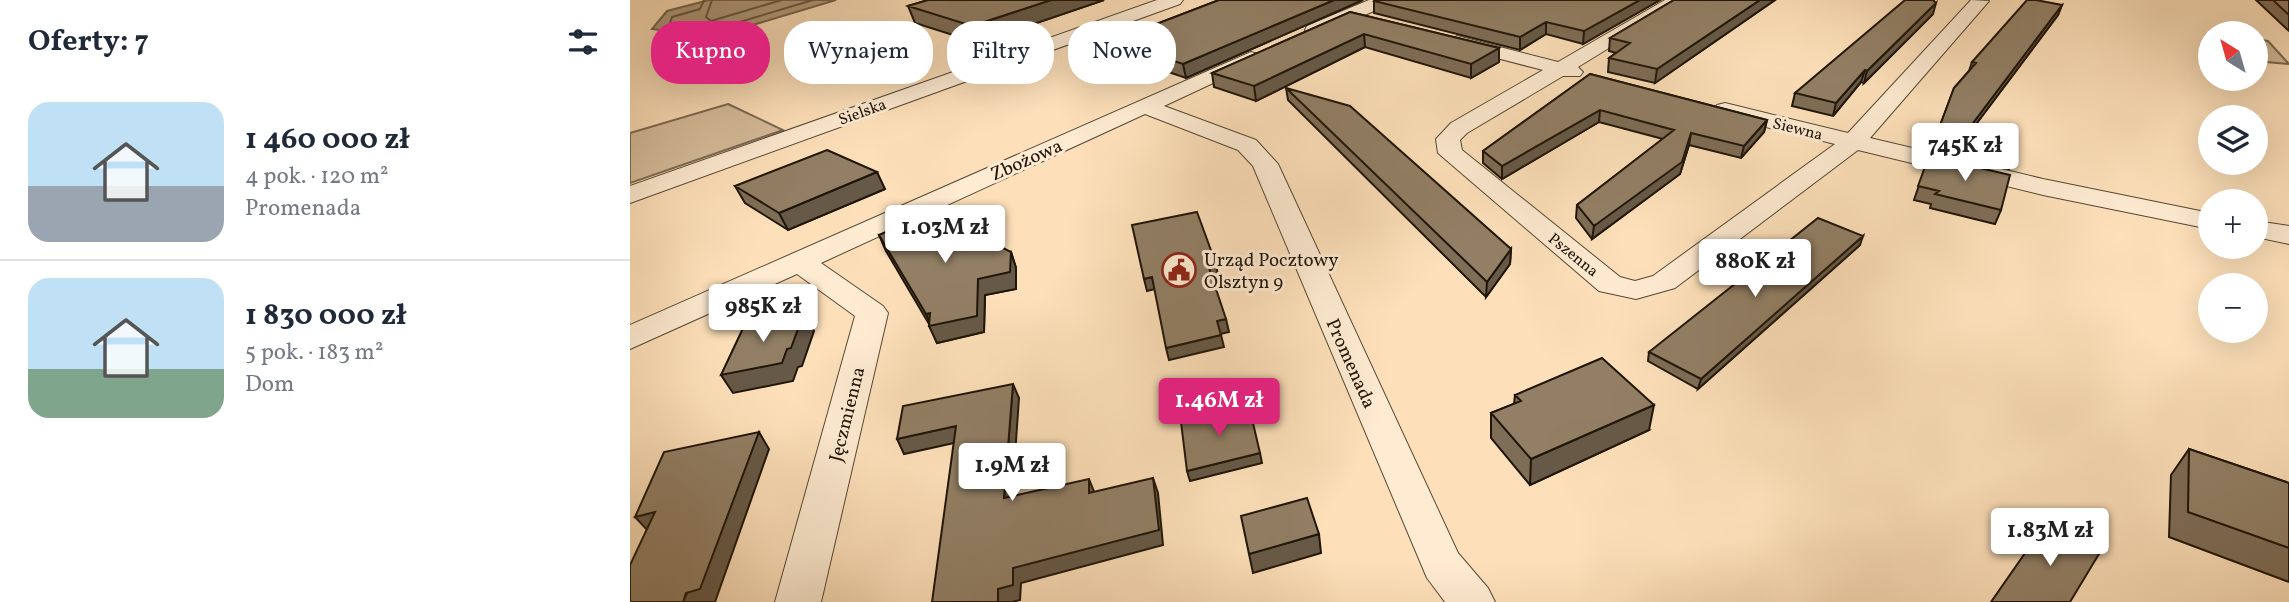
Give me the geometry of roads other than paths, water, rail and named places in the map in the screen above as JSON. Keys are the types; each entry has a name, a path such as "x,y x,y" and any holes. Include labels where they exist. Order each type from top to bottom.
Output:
{"street":[{"name":"Sielska","path":"630,195 1174,0"},
{"name":"Pszenna","path":"1678,0 1459,128 1448,139 1450,153 1610,284 1636,290 1664,282 1853,142 1980,1"},
{"path":"1296,38 1347,15 1386,13"},
{"path":"1441,38 1589,76"},
{"name":"Zbożowa","path":"630,338 1271,49"},
{"name":"Promenada","path":"1144,106 1247,145 1265,164 1442,565 1472,602"},
{"name":"Siewna","path":"1708,106 2056,190 2198,219"},
{"path":"2268,231 2289,235"},
{"name":"Jęczmienna","path":"798,602 872,313 799,261"}],"water":[{"path":"709,0 836,0 766,21 659,21 667,11"}],"place":[{"name":"Urząd Pocztowy Olsztyn 9","path":"1179,270"}]}
